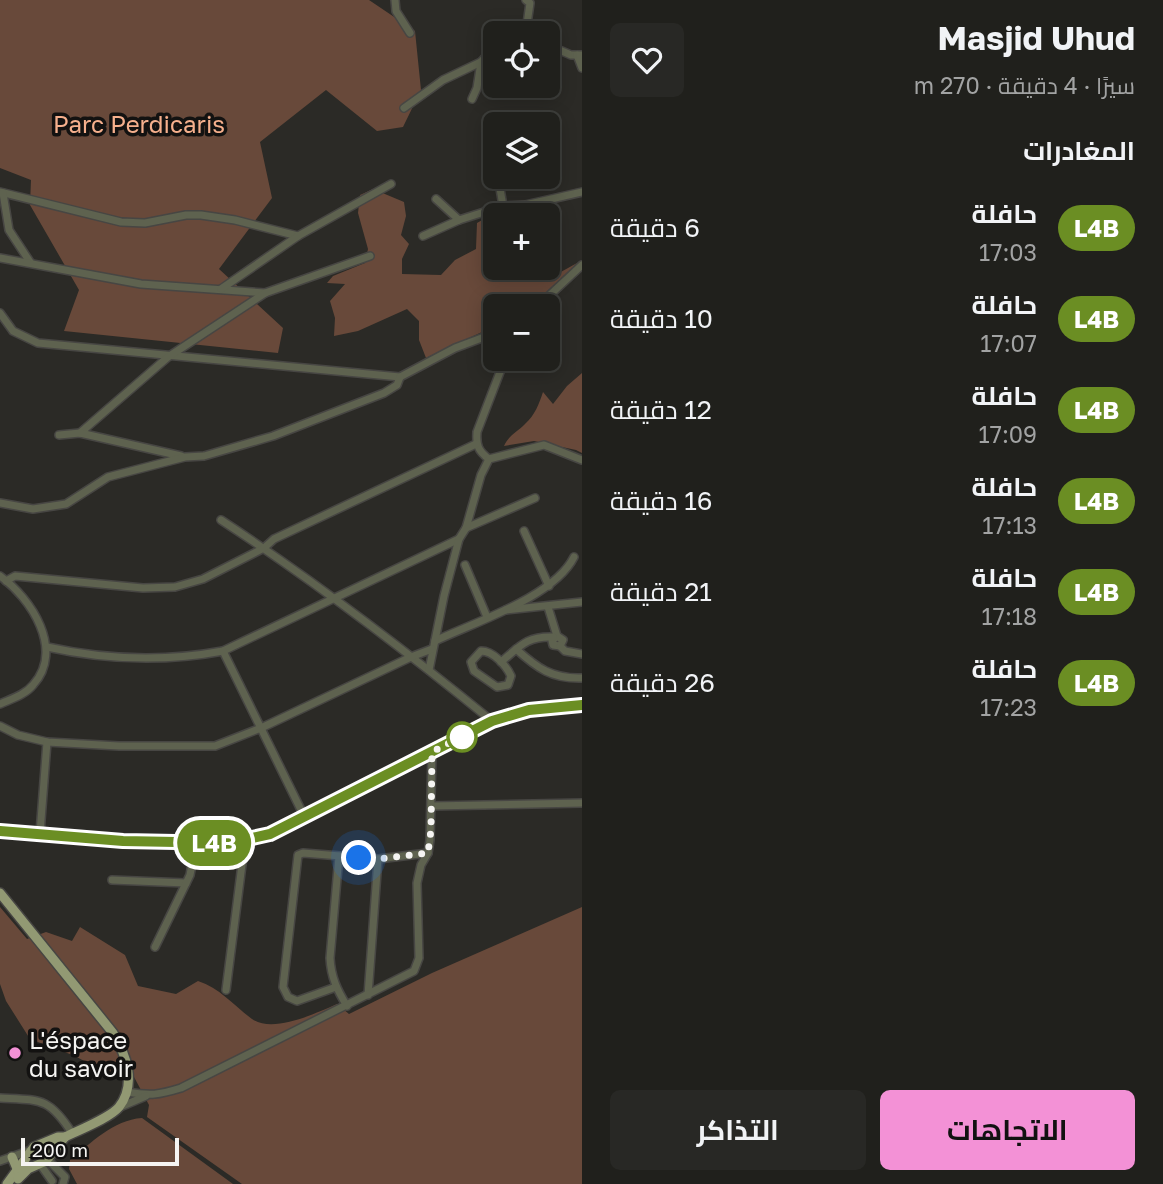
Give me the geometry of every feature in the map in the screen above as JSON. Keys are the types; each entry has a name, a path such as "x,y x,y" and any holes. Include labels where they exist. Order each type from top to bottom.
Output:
{"main road":[{"path":"0,831 123,841 245,841 270,834 305,818 492,721 529,710 582,706"},
{"path":"0,893 113,1033 124,1052 128,1072 127,1091 118,1108 69,1135 43,1161 24,1173 14,1184"},
{"path":"7,1184 34,1150 58,1137 69,1135"},
{"path":"34,1150 46,1149 43,1161"},
{"path":"34,1150 32,1162 43,1161"},
{"path":"12,1157 18,1171"}],"street":[{"path":"395,0 396,11 410,33"},
{"path":"526,0 530,3 527,21"},
{"path":"560,49 579,55 582,68"},
{"path":"404,108 443,80 483,60"},
{"path":"472,99 477,88 481,62"},
{"path":"220,290 298,236 391,184"},
{"path":"30,263 9,230 1,192 121,222 145,223 186,215 201,215 298,236"},
{"path":"534,203 582,192"},
{"path":"436,199 459,220"},
{"path":"423,236 459,220 483,214"},
{"path":"80,433 168,357 265,293 370,256"},
{"path":"0,258 141,284 265,293"},
{"path":"551,294 582,265"},
{"path":"0,313 13,331 38,343 400,377 455,348 483,337"},
{"path":"489,459 481,453 476,444 477,432 500,371"},
{"path":"0,503 33,509 66,504 108,477 185,457 204,456 273,436 384,393 397,384 400,377"},
{"path":"59,435 80,433 185,457"},
{"path":"3,579 15,576 144,588 175,587 203,579 264,548 274,538 476,444"},
{"path":"429,670 443,596 459,539 466,528 481,475 489,459 544,445 582,460"},
{"path":"466,528 535,498"},
{"path":"221,520 333,598 492,721"},
{"path":"524,531 549,586"},
{"path":"47,647 81,654 134,659 191,657 223,651 459,539"},
{"path":"0,726 18,735 47,742 200,748 228,742 505,610 549,586 568,569 574,557"},
{"path":"465,565 487,617"},
{"path":"0,704 26,692 33,685 40,675 47,647 40,624 22,598 3,579"},
{"path":"505,610 582,602"},
{"path":"548,607 555,637 553,645 560,646 565,651 582,654"},
{"path":"501,662 535,638 555,637"},
{"path":"516,649 544,672 568,679 582,678"},
{"path":"223,651 305,818"},
{"path":"481,651 488,652 501,662 511,676 508,685 501,687 493,685 474,671 471,665 473,657 481,651"},
{"path":"40,833 47,742"},
{"path":"118,1108 146,1096 181,1088 410,974 418,963 417,883 421,865 428,853 432,752"},
{"path":"431,806 582,803"},
{"path":"226,990 245,841"},
{"path":"155,947 190,875 197,843"},
{"path":"336,987 298,1001 288,997 283,988 298,855 303,853 378,859 428,853"},
{"path":"339,856 330,958 336,987 347,1006"},
{"path":"368,995 378,859"},
{"path":"112,880 186,883"},
{"path":"127,1091 146,1096"},
{"path":"0,1098 43,1102 62,1117 69,1135"},
{"path":"0,1161 34,1150"},
{"path":"43,1161 65,1177 63,1184"},
{"path":"43,1161 53,1182"},
{"path":"53,1182 54,1174 61,1173"}],"green space":[{"name":"Parc Perdicaris","path":"0,0 369,0 415,31 421,90 403,127 377,131 326,90 260,142 272,198 219,269 283,328 278,353 64,331 79,290 30,205 31,180 0,168"},
{"path":"373,189 404,202 406,216 401,235 409,244 402,259 402,274 441,275 455,260 476,249 477,223 483,220 483,280 560,280 545,294 483,294 483,332 426,358 419,340 419,321 407,309 358,331 334,336 335,318 330,301 345,284 327,283 333,276 365,263 368,249 358,213 360,195"},
{"path":"577,263 560,280 560,272"},
{"path":"582,373 582,453 534,441 504,446 531,417 543,392 553,404"},
{"path":"0,907 27,939 46,932 72,941 80,927 125,955 138,986 176,994 198,981 220,992 252,1019 271,1024 295,1020 337,1004 349,1014 432,973 582,907 582,1184 242,1184 147,1117 149,1105 134,1077 104,1072 75,1056 30,1039 6,1001 0,984"},
{"path":"142,1118 233,1184 77,1184 69,1169 70,1160 112,1128"}],"bus line":[{"name":"L4B","path":"0,831 123,841 245,841 270,834 305,818 492,721 529,710 582,705"}],"place":[{"name":"L'éspace du savoir","path":"15,1053"}],"route":[{"path":"359,858 378,859 428,853 432,752 467,734 462,737"}]}
